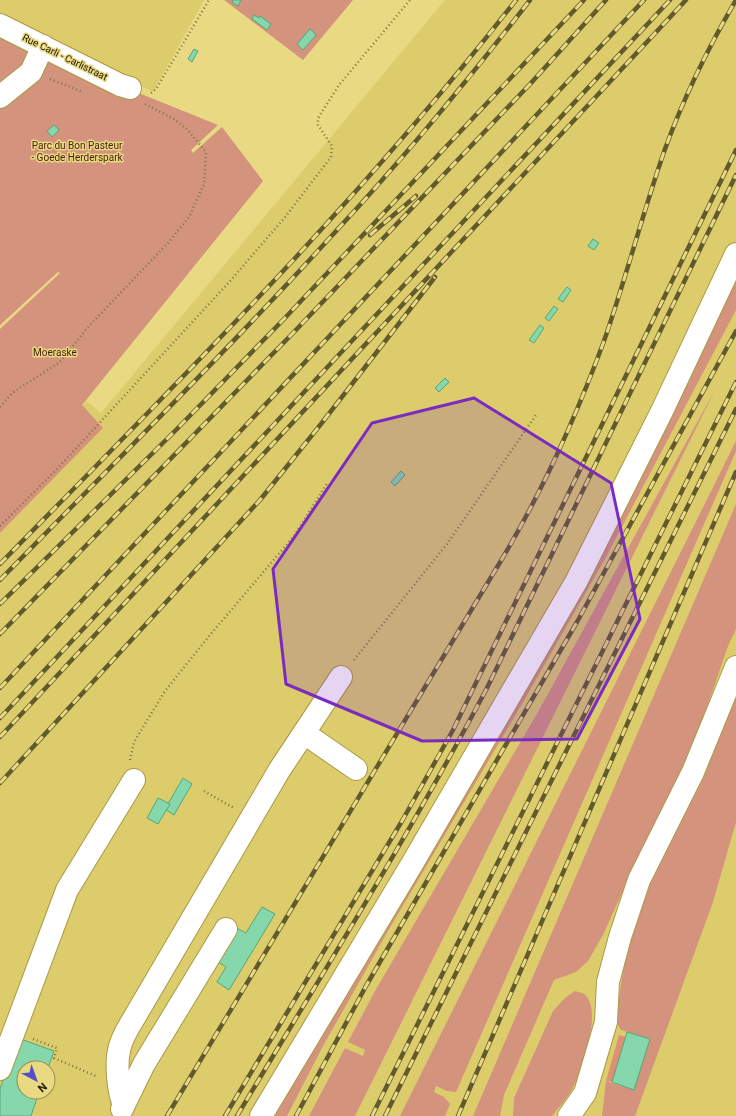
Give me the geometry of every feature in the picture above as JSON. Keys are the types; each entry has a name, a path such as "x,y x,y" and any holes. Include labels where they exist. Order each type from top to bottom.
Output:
{"street":[{"name":"Rue Carli - Carlistraat","path":"0,26 44,46 120,85 134,94"},
{"path":"0,96 31,72 44,46"},
{"path":"261,1116 412,864 576,582 662,410 736,254"},
{"path":"569,1116 585,1093 606,1022 608,982 620,937 639,880 693,772 736,667"},
{"path":"122,1110 120,1097 119,1049 127,1030 252,818 304,733 341,677"},
{"path":"304,733 356,768"},
{"path":"0,1069 67,890 134,780"},
{"path":"122,1110 144,1064 226,929"}],"path":[{"path":"134,94 156,89 209,0"},
{"path":"0,526 63,463 231,280 286,216 331,157 332,146 318,125 318,118 339,85 410,0"},
{"path":"0,407 12,393 60,362 114,299 168,243 189,217 204,184 206,152 187,129 134,94"},
{"path":"341,677 447,544 536,416"},
{"path":"134,780 129,771 134,742 165,691 210,635 294,536 328,482"},
{"path":"204,791 252,818"},
{"path":"14,1031 57,1048 54,1058 98,1077 119,1076"}],"highlighted area":[{"path":"474,398 611,483 640,619 577,739 422,741 286,684 273,569 372,423"}],"shaded area":[{"path":"0,0 204,0 153,92 0,17"},
{"path":"445,0 736,0 736,1116 0,1116 0,533 103,428 82,406 86,401 101,413"},
{"path":"619,1035 626,1037 612,1082 606,1081"}],"green space":[{"path":"224,0 353,0 303,60"},
{"path":"0,37 218,125 191,150 193,153 222,127 263,181 82,405 103,428 0,533 0,329 60,273 58,272 0,325"},
{"path":"736,275 736,310 605,559 522,704 388,931 323,1046 287,1116 273,1116 435,846 592,577"},
{"path":"715,390 355,1116 309,1116 345,1048 363,1056 365,1050 348,1042 375,991 538,712"},
{"path":"736,441 736,451 456,1092 447,1091 436,1086 434,1092 444,1097 450,1104 445,1116 400,1116"},
{"path":"736,504 736,629 728,646 697,736 666,805 646,840 603,935 588,961 576,972 554,980 504,1095 500,1116 473,1116"},
{"path":"736,691 736,822 713,902 635,1116 602,1116 606,1081 634,1090 650,1039 621,1030 616,1022 625,956 641,904 664,852 699,787"},
{"path":"575,991 584,994 590,1001 592,1013 589,1041 585,1057 575,1083 567,1098 552,1116 513,1116 514,1098 553,1011 565,998"}],"building":[{"path":"233,0 241,0 238,6 232,2"},
{"path":"254,15 259,18 260,16 271,24 267,30 252,19"},
{"path":"310,29 316,35 303,50 297,44"},
{"path":"194,49 198,51 192,62 188,59"},
{"path":"54,125 59,130 52,137 47,131"},
{"path":"593,239 599,243 594,250 588,246"},
{"path":"567,287 571,290 563,302 558,299"},
{"path":"554,306 558,309 549,321 545,318"},
{"path":"540,325 544,328 534,343 529,340"},
{"path":"445,378 449,382 439,392 435,388"},
{"path":"401,471 405,475 395,486 391,482"},
{"path":"183,778 192,784 174,815 165,809"},
{"path":"158,798 170,804 158,824 147,818"},
{"path":"262,907 275,914 229,990 217,982 226,967 215,960 235,927 246,933"},
{"path":"627,1032 650,1039 634,1090 612,1082"},
{"path":"18,1038 54,1051 51,1060 16,1060 16,1100 36,1100 31,1116 0,1116 0,1089"}],"railway":[{"path":"0,564 134,428 266,290 331,219 456,75 516,0"},
{"path":"0,580 296,275 436,117 530,0"},
{"path":"0,604 175,431 284,319 584,0"},
{"path":"0,634 294,332 531,83 606,0"},
{"path":"0,688 644,0"},
{"path":"0,718 670,0"},
{"path":"0,737 686,0"},
{"path":"167,1116 502,559 545,480 582,397 604,341 672,130 697,73 736,0"},
{"path":"225,1116 402,821 453,730 736,150"},
{"path":"237,1116 396,850 487,688 736,175"},
{"path":"370,235 416,196"},
{"path":"0,783 260,500 435,277"},
{"path":"296,1116 366,986 577,622 736,331"},
{"path":"372,1116 736,382"},
{"path":"385,1116 736,409"},
{"path":"458,1116 736,472"}],"park label":[{"name":"Parc du Bon Pasteur - Goede Herderspark","path":"77,150"},
{"name":"Moeraske","path":"55,352"}]}
